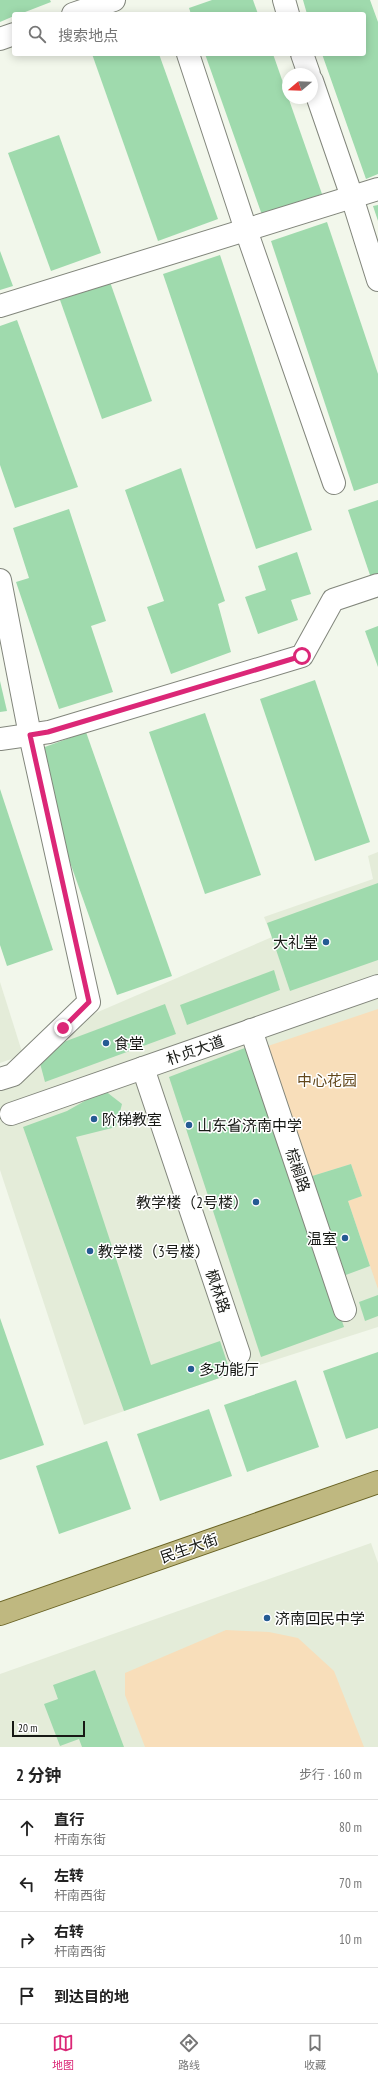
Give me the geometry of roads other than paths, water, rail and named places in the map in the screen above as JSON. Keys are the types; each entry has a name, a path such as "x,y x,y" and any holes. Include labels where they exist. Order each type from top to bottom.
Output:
{"main road":[{"name":"民生大街","path":"0,1614 378,1482"}],"street":[{"path":"79,12 114,0"},
{"path":"284,0 287,12"},
{"path":"0,39 12,35"},
{"path":"189,56 246,230 334,483"},
{"path":"303,56 307,68"},
{"path":"318,98 352,196 378,280"},
{"path":"0,306 378,188"},
{"path":"0,580 30,735 89,1002 13,1075 0,1079"},
{"path":"0,739 48,732 302,656 333,600 378,585"},
{"name":"朴贞大道","path":"11,1114 378,986"},
{"name":"棕榈路","path":"251,1030 345,1310"},
{"name":"枫林路","path":"143,1068 239,1354"}],"place":[{"name":"大礼堂","path":"326,942"},
{"name":"食堂","path":"106,1043"},
{"name":"阶梯教室","path":"94,1119"},
{"name":"山东省济南中学","path":"189,1125"},
{"name":"教学楼（2号楼）","path":"256,1202"},
{"name":"温室","path":"345,1238"},
{"name":"教学楼（3号楼）","path":"90,1251"},
{"name":"多功能厅","path":"191,1369"},
{"name":"济南回民中学","path":"267,1618"}],"park label":[{"name":"中心花园","path":"327,1080"}]}
